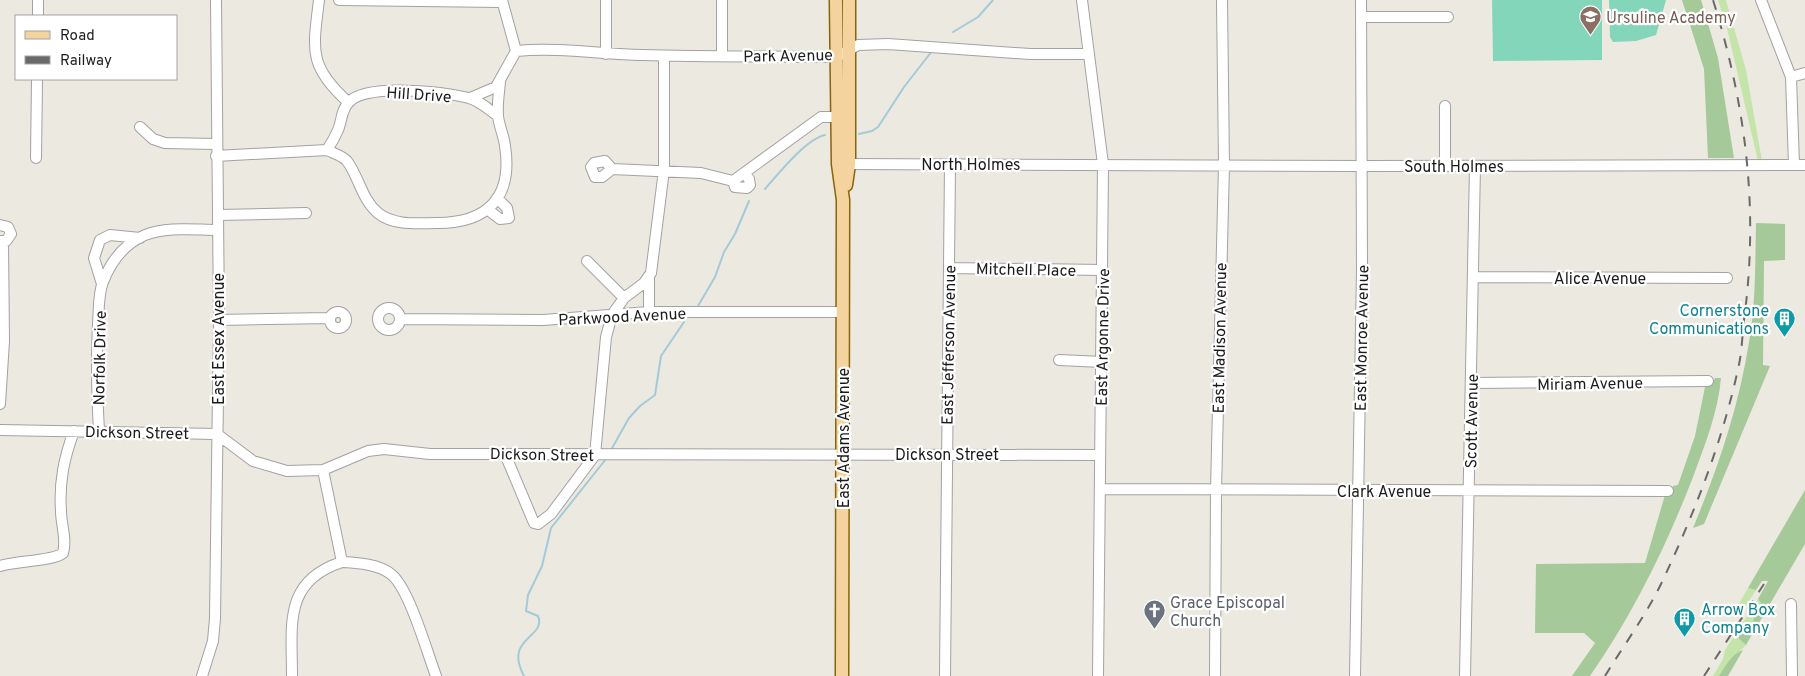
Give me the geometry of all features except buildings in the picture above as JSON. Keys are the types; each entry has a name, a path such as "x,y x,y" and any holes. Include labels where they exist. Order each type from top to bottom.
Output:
{"main road":[{"path":"836,0 838,116 844,164"},
{"path":"844,164 849,50 849,0"},
{"name":"East Adams Avenue","path":"842,676 844,164"}],"street":[{"path":"38,0 38,15"},
{"name":"East Essex Avenue","path":"202,676 213,641 216,618 219,320 216,0"},
{"path":"319,0 314,41 315,57 326,80 348,102 327,150"},
{"path":"334,137 371,206 388,219 404,223 454,223 470,219 487,209 501,192 506,168 505,146 498,116 500,82 516,51 502,1 339,0"},
{"path":"606,0 606,54"},
{"path":"722,0 722,56"},
{"name":"East Argonne Drive","path":"1082,0 1102,164 1103,270 1098,676"},
{"name":"East Madison Avenue","path":"1215,676 1216,490 1224,165 1222,0"},
{"name":"East Monroe Avenue","path":"1355,676 1363,166 1361,0"},
{"path":"1761,0 1791,77 1794,165"},
{"path":"1361,17 1448,17"},
{"name":"Park Avenue","path":"516,51 548,48 606,54 664,56 837,56 858,45 888,44 927,45 1002,52 1088,54"},
{"path":"649,312 649,278 664,170 664,56"},
{"path":"1791,77 1805,73"},
{"path":"36,158 37,80"},
{"name":"Hill Drive","path":"470,98 496,87 500,82"},
{"name":"Hill Drive","path":"348,102 358,95 393,90 470,98 498,116"},
{"path":"1445,106 1445,166"},
{"path":"733,181 821,116 838,116"},
{"path":"140,127 153,139 165,143 216,144"},
{"path":"216,156 327,150 346,159"},
{"name":"North Holmes","path":"844,164 1102,164"},
{"name":"East Jefferson Avenue","path":"945,676 950,164"},
{"name":"South Holmes","path":"1102,164 1363,166 1805,165"},
{"name":"Scott Avenue","path":"1466,676 1475,166"},
{"path":"612,169 701,173 733,181"},
{"path":"733,181 735,187 747,188 750,185 749,179 744,173"},
{"path":"487,209 500,219 509,218 506,208 497,198"},
{"path":"218,215 306,213"},
{"path":"0,225 5,225 10,232 8,239 2,242 4,341 0,404"},
{"name":"Norfolk Drive","path":"102,284 118,254 129,244 140,238 161,231 218,230"},
{"name":"Norfolk Drive","path":"99,431 96,356 102,284 94,258 100,240 110,235 140,238"},
{"path":"588,262 624,298"},
{"name":"Mitchell Place","path":"949,268 1103,270"},
{"name":"Alice Avenue","path":"1474,277 1727,278"},
{"path":"505,454 530,515 534,523 538,524 603,455 606,337 612,315 624,298 649,278"},
{"name":"Parkwood Avenue","path":"400,319 543,320 649,312 843,312"},
{"path":"219,320 330,318"},
{"path":"1059,360 1102,362"},
{"name":"Miriam Avenue","path":"1472,384 1708,381"},
{"name":"Dickson Street","path":"0,430 217,434 253,461 268,467 288,471 323,470 368,451 384,448 430,454 1100,454"},
{"path":"0,566 23,560 53,558 63,553 61,477 63,463 74,431"},
{"path":"323,470 342,562"},
{"name":"Clark Avenue","path":"1100,489 1668,491"},
{"path":"292,676 292,616 296,598 315,574 342,562 374,566 390,574 402,588 436,676"},
{"path":"1791,604 1792,676"}],"green space":[{"path":"1492,0 1602,0 1602,60 1493,61"},
{"path":"1609,0 1666,0 1656,35 1636,41 1613,42 1610,37"},
{"path":"1682,0 1701,0 1702,3 1718,58 1734,158 1708,158 1704,69"},
{"path":"1718,0 1726,0 1746,70 1762,161 1758,161 1726,24"},
{"path":"1756,223 1785,224 1785,260 1764,261 1763,365 1770,366 1704,524 1693,528 1727,436 1745,366 1753,313"},
{"path":"1715,378 1721,378 1717,403 1698,465 1648,580 1606,653 1590,676 1572,676 1595,643 1584,633 1535,633 1536,564 1645,563 1665,495 1671,495 1673,486 1678,485 1695,436 1705,387 1712,384"},
{"path":"1805,490 1805,544 1746,645 1739,639 1740,630 1751,625 1761,603 1758,599 1768,581 1762,581 1756,590 1748,588"},
{"path":"1748,588 1756,590 1738,618 1733,614"},
{"path":"1758,599 1761,603 1751,625 1739,639 1746,645 1727,664 1719,676 1713,676 1723,659 1725,650"},
{"path":"1743,650 1728,676 1719,676 1732,657"}],"waterway":[{"path":"953,32 978,17 993,0"},
{"path":"859,134 872,131 878,127 904,87 932,51"},
{"path":"765,189 801,150 809,143 825,135"},
{"path":"698,306 715,277 724,252 735,234 749,201"},
{"path":"611,450 629,418 640,406 655,395 661,356 684,322"},
{"path":"524,676 519,663 519,653 526,640 537,629 539,623 538,616 526,611 528,595 542,566 551,528 606,459"}],"railway":[{"path":"1605,676 1656,594 1685,530 1706,478 1724,424 1740,357 1750,238 1746,158 1734,79 1713,0"},
{"path":"1704,676 1764,584"}],"place":[{"name":"Ursuline Academy","path":"1590,36"},
{"name":"Cornerstone Communications","path":"1785,338"},
{"name":"Grace Episcopal Church","path":"1154,630"},
{"name":"Arrow Box Company","path":"1685,637"}]}
